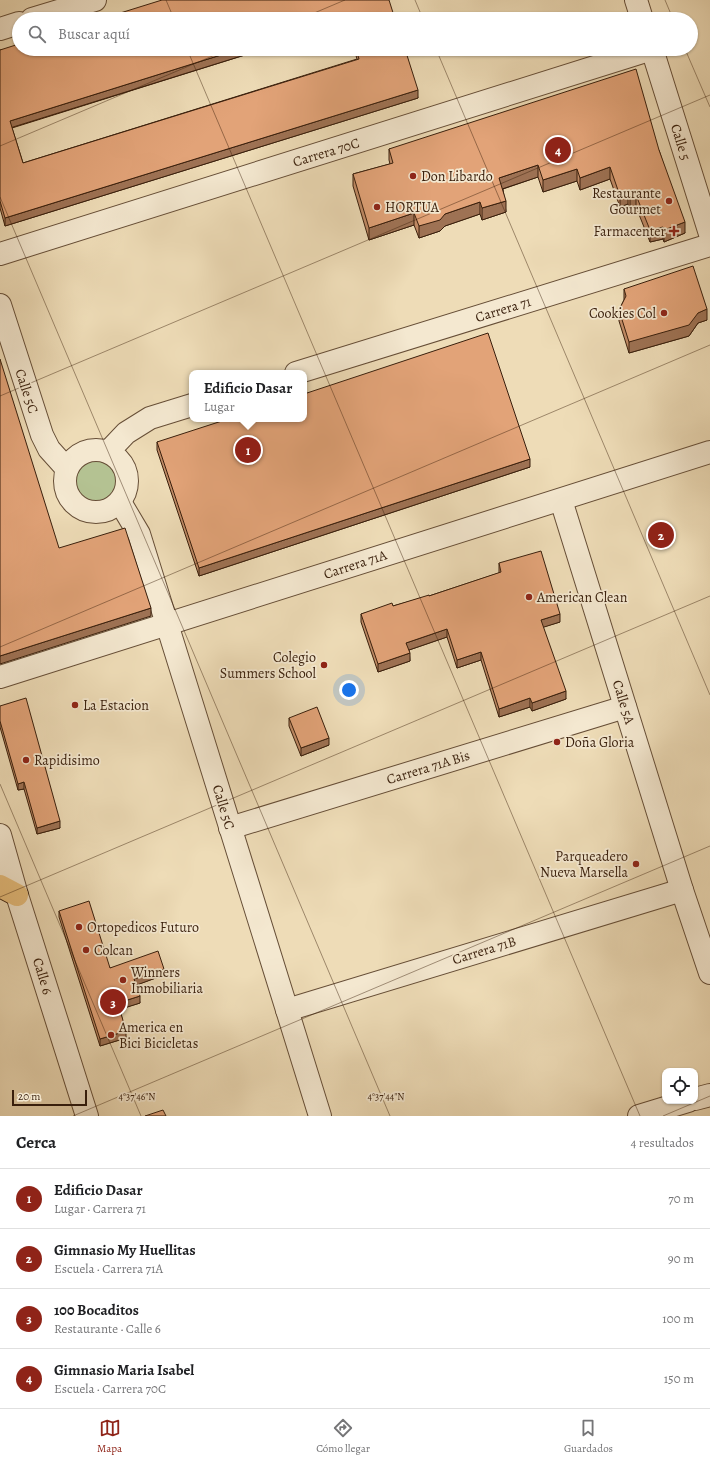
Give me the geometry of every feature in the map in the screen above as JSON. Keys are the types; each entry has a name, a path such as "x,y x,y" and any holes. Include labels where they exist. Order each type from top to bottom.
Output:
{"street":[{"path":"55,12 95,0"},
{"path":"636,0 640,12"},
{"path":"0,29 12,25"},
{"name":"Carrera 70C","path":"0,254 630,56"},
{"name":"Calle 5","path":"654,56 710,234"},
{"name":"Carrera 71","path":"306,370 710,245"},
{"name":"Calle 5C","path":"0,305 42,436 49,449 67,469"},
{"path":"108,452 126,433 150,418 189,406"},
{"path":"89,450 108,452 117,457 123,465 127,474 126,489 120,502 113,508 104,512 94,513 84,510 69,498 65,489 67,469 72,461 80,454 89,450"},
{"name":"Carrera 71A","path":"0,677 710,452"},
{"name":"Calle 5A","path":"561,500 682,890 710,973"},
{"name":"Calle 5C","path":"120,502 139,534 320,1116"},
{"name":"Carrera 71A Bis","path":"230,828 625,707"},
{"name":"Calle 6","path":"0,835 9,891 87,1116"},
{"name":"Carrera 71B","path":"286,1010 682,890"},
{"path":"698,1098 710,1094"},
{"path":"638,1116 678,1104"}],"green space":[{"path":"97,459 110,463 116,469 120,482 116,495 110,501 97,505 84,501 78,495 74,482 78,469 84,463"}],"building":[{"path":"162,0 389,0 393,12 123,12"},
{"path":"12,46 12,56 218,56 10,121 23,163 359,59 358,56 407,56 418,90 5,218 0,201 0,50"},
{"path":"636,69 659,150 685,222 664,230 663,227 650,230 636,195 630,197 628,193 620,196 610,167 580,178 577,169 543,180 538,165 499,178 506,201 482,208 480,202 445,214 440,220 419,226 414,213 369,228 353,174 393,163 389,149"},
{"name":"Cookies Col","path":"693,266 707,309 698,313 689,325 629,342 619,310 626,296 624,289"},
{"path":"488,333 530,459 199,568 157,442 219,422 307,422 307,393"},
{"path":"0,359 59,548 125,528 151,608 0,656"},
{"path":"541,551 560,614 541,620 566,691 532,703 530,698 499,709 481,652 457,660 447,629 406,643 410,653 378,664 361,614 392,603 393,606 429,596 501,572 499,563"},
{"path":"26,698 60,821 37,828 24,782 18,784 0,721 0,706"},
{"path":"317,707 329,738 301,748 289,718"},
{"path":"89,901 110,968 158,951 164,969 134,979 140,996 118,1003 126,1031 100,1039 59,911"},
{"path":"163,1110 166,1116 145,1116"}],"place":[{"name":"Gimnasio Maria Isabel","path":"558,150"},
{"name":"Don Libardo","path":"413,176"},
{"name":"Restaurante Gourmet","path":"669,201"},
{"name":"HORTUA","path":"377,207"},
{"name":"Farmacenter","path":"674,231"},
{"name":"Cookies Col","path":"664,313"},
{"name":"Edificio Dasar","path":"248,450"},
{"name":"Gimnasio My Huellitas","path":"661,535"},
{"name":"American Clean","path":"529,597"},
{"name":"Colegio Summers School","path":"324,665"},
{"name":"La Estacion","path":"75,705"},
{"name":"Doña Gloria","path":"557,742"},
{"name":"Rapidisimo","path":"26,760"},
{"name":"Parqueadero Nueva Marsella","path":"636,864"},
{"name":"Ortopedicos Futuro","path":"79,927"},
{"name":"Colcan","path":"86,950"},
{"name":"Winners Inmobiliaria","path":"123,980"},
{"name":"100 Bocaditos","path":"113,1002"},
{"name":"America en Bici Bicicletas","path":"111,1035"}]}
